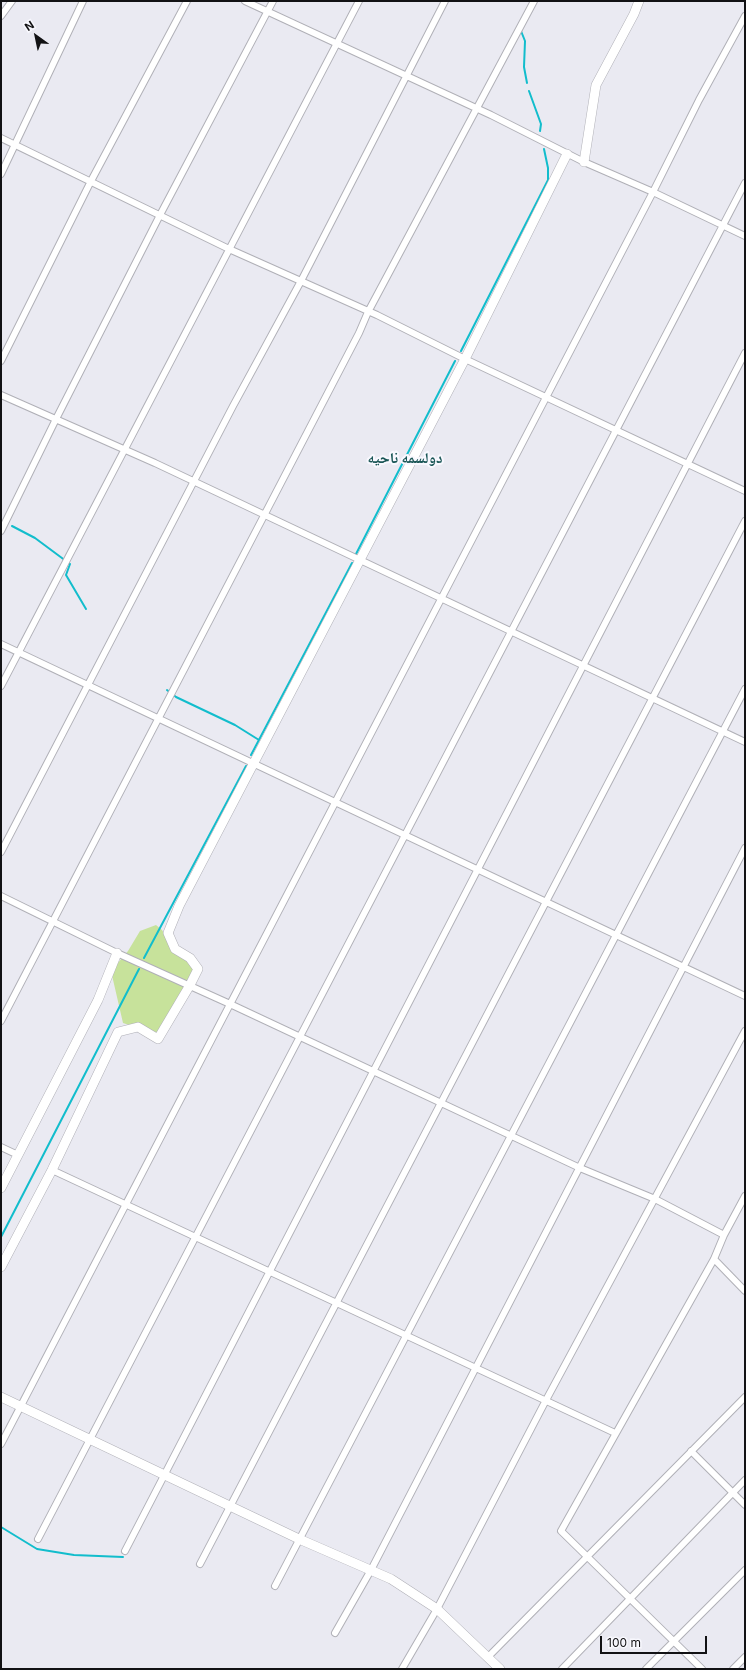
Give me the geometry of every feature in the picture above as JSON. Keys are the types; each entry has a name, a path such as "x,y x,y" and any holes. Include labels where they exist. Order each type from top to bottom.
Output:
{"street":[{"path":"1,16 12,1"},
{"path":"1,174 83,1"},
{"path":"1,361 91,181 187,1"},
{"path":"245,1 476,108 584,162 653,192 745,236"},
{"path":"1,531 56,419 160,215 273,1"},
{"path":"1,686 359,1"},
{"path":"1,852 193,482 301,281 445,1"},
{"path":"1,1021 264,516 368,312 534,1"},
{"path":"584,162 596,85 634,14 639,1"},
{"path":"1,1444 653,192 699,100 745,16"},
{"path":"1,138 229,249 368,312 465,360 745,491"},
{"path":"1,1267 52,1170 118,1032 138,1027 158,1039 190,985 198,969 190,958 175,949 168,932 179,906 465,360 567,154"},
{"path":"38,1539 745,183"},
{"path":"125,1551 689,465 745,353"},
{"path":"1,395 193,482 745,742"},
{"path":"200,1564 745,521"},
{"path":"1,644 336,801 745,996"},
{"path":"274,1586 745,689"},
{"path":"335,1633 371,1570 745,848"},
{"path":"1,896 117,953 190,985 511,1136 580,1168 654,1199 724,1235"},
{"path":"1,1188 98,1000 117,953"},
{"path":"402,1669 437,1609 545,1402 745,1031"},
{"path":"1,1147 18,1155"},
{"path":"52,1170 545,1402 615,1433"},
{"path":"702,1669 561,1531 714,1259 724,1235 745,1196"},
{"path":"714,1259 745,1291"},
{"path":"488,1656 745,1397"},
{"path":"1,1398 299,1539 391,1579 437,1609 500,1669"},
{"path":"692,1451 745,1505"},
{"path":"562,1669 745,1480"},
{"path":"646,1669 745,1570"},
{"path":"733,1669 745,1657"}],"green space":[{"path":"156,925 162,930 174,951 189,961 194,970 156,1034 123,1023 111,971 128,951 140,931"}],"waterway":[{"path":"521,31 525,41 524,67 527,83"},
{"path":"529,91 541,124 540,131"},
{"path":"461,351 548,180 548,168 544,149"},
{"path":"356,554 455,361"},
{"path":"12,526 35,538 70,564 66,575 86,609"},
{"path":"251,755 352,563"},
{"path":"167,690 176,697 235,725 259,740"},
{"path":"144,958 246,766"},
{"path":"1,1237 139,969"},
{"path":"1,1527 37,1549 74,1555 123,1557"}],"district":[{"name":"دولسمه ناحیه","path":"405,458"}]}
